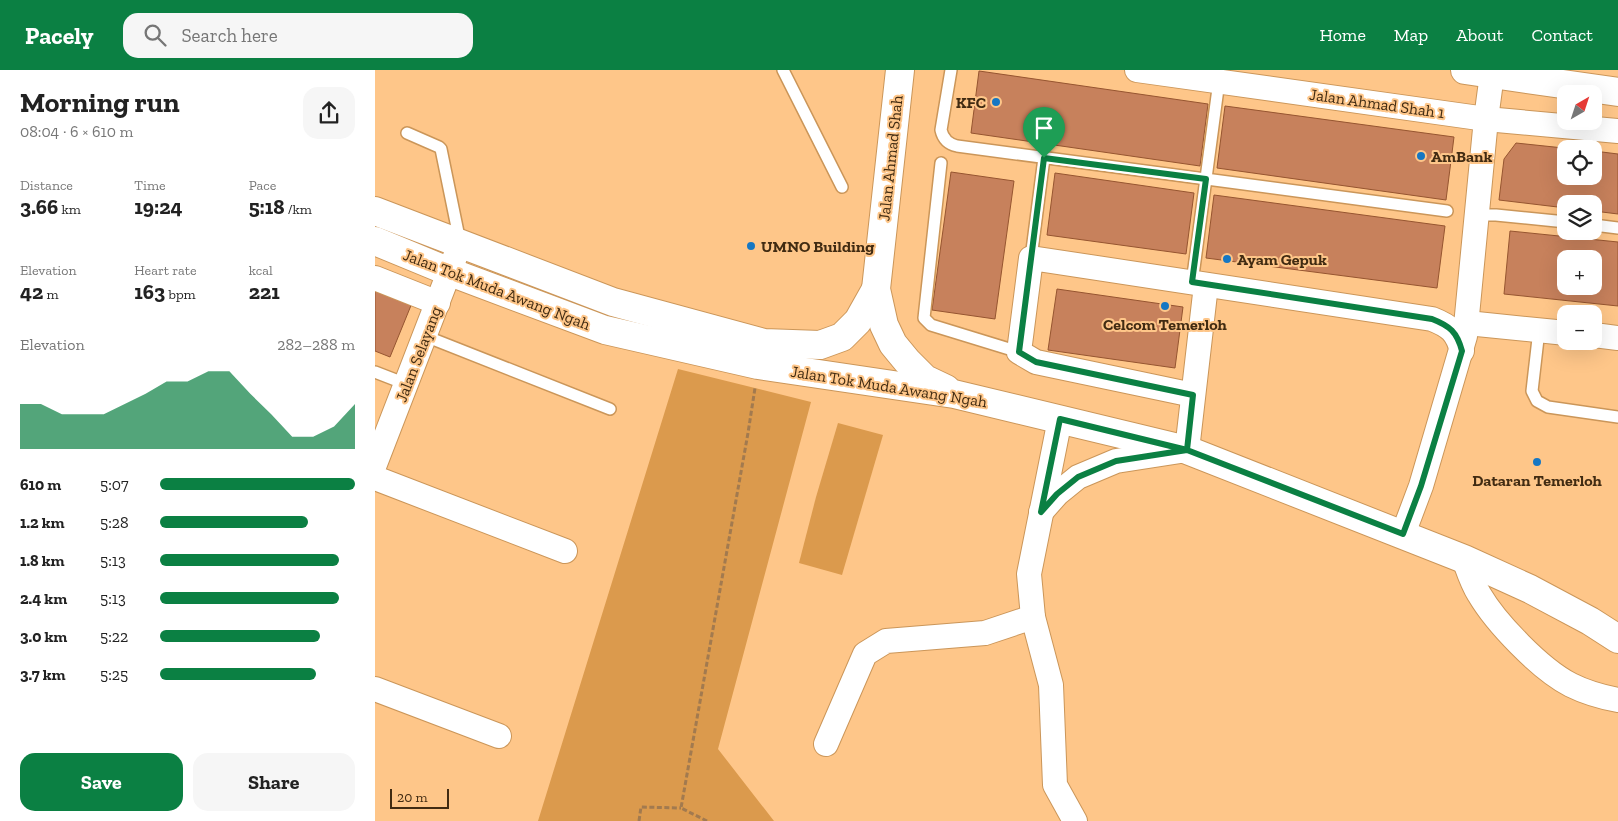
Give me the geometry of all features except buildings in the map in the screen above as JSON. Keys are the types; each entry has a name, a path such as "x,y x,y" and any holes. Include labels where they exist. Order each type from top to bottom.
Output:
{"main road":[{"name":"Jalan Ahmad Shah","path":"900,70 876,289 884,325 893,344 925,379 954,394"},
{"path":"1465,70 1618,92"},
{"name":"Jalan Tok Muda Awang Ngah","path":"375,211 613,302 764,343 820,345 841,337 858,321 876,289"},
{"name":"Jalan Tok Muda Awang Ngah","path":"375,241 450,272 605,330 758,365 954,394 1187,450 1464,559 1530,589 1590,620 1618,639"}],"street":[{"name":"Jalan Ahmad Shah 1","path":"1137,70 1486,118 1618,131"},
{"path":"1403,534 1421,486 1462,351 1467,323 1486,118 1492,74"},
{"name":"Jalan Selayang","path":"375,464 460,244"},
{"path":"1193,395 1036,362 1019,352 1031,258 1432,319 1444,324 1453,331 1459,340 1462,351"},
{"path":"375,278 438,303"},
{"path":"1041,512 1057,494 1086,473 1116,461 1187,450 1193,395 1199,284"},
{"path":"1467,323 1557,332"},
{"path":"1602,337 1618,338"},
{"path":"1060,419 1029,574 1033,617 1051,685 1055,785 1075,821"},
{"path":"375,478 565,551"},
{"path":"1464,559 1478,592 1494,618 1550,672 1571,685 1618,700"},
{"path":"827,744 865,654 886,641 985,633 1033,617"},
{"path":"375,689 499,736"}],"lane":[{"path":"783,70 843,187"},
{"path":"951,70 941,130 942,136 946,141 957,146 1447,211"},
{"path":"1199,284 1206,179 1219,81"},
{"path":"407,133 441,149 460,244"},
{"path":"1031,258 1044,158"},
{"path":"941,163 924,318 931,325 1019,352"},
{"path":"1477,215 1557,221"},
{"path":"1602,226 1618,228"},
{"path":"1539,330 1532,391 1537,401 1548,407 1618,417"},
{"path":"425,336 610,409"},
{"path":"375,372 406,384"}],"path":[{"path":"681,808 748,433 758,365"},
{"path":"639,821 641,807 681,808 707,821"}],"shaded area":[{"path":"678,369 811,402 718,749 774,821 538,821"},
{"path":"838,423 883,435 842,575 799,563"}],"place":[{"name":"KFC","path":"996,102"},
{"name":"AmBank","path":"1421,156"},
{"name":"UMNO Building","path":"751,246"},
{"name":"Ayam Gepuk","path":"1227,259"},
{"name":"Celcom Temerloh","path":"1165,306"},
{"name":"Dataran Temerloh","path":"1537,462"}],"route":[{"path":"1044,158 1019,352 1036,362 1193,395 1187,450 1116,461 1078,477 1057,494 1041,512 1060,419 1187,450 1217,460 1403,534 1421,486 1462,351 1459,340 1453,331 1444,324 1432,319 1192,282 1206,179 1044,158"}]}
